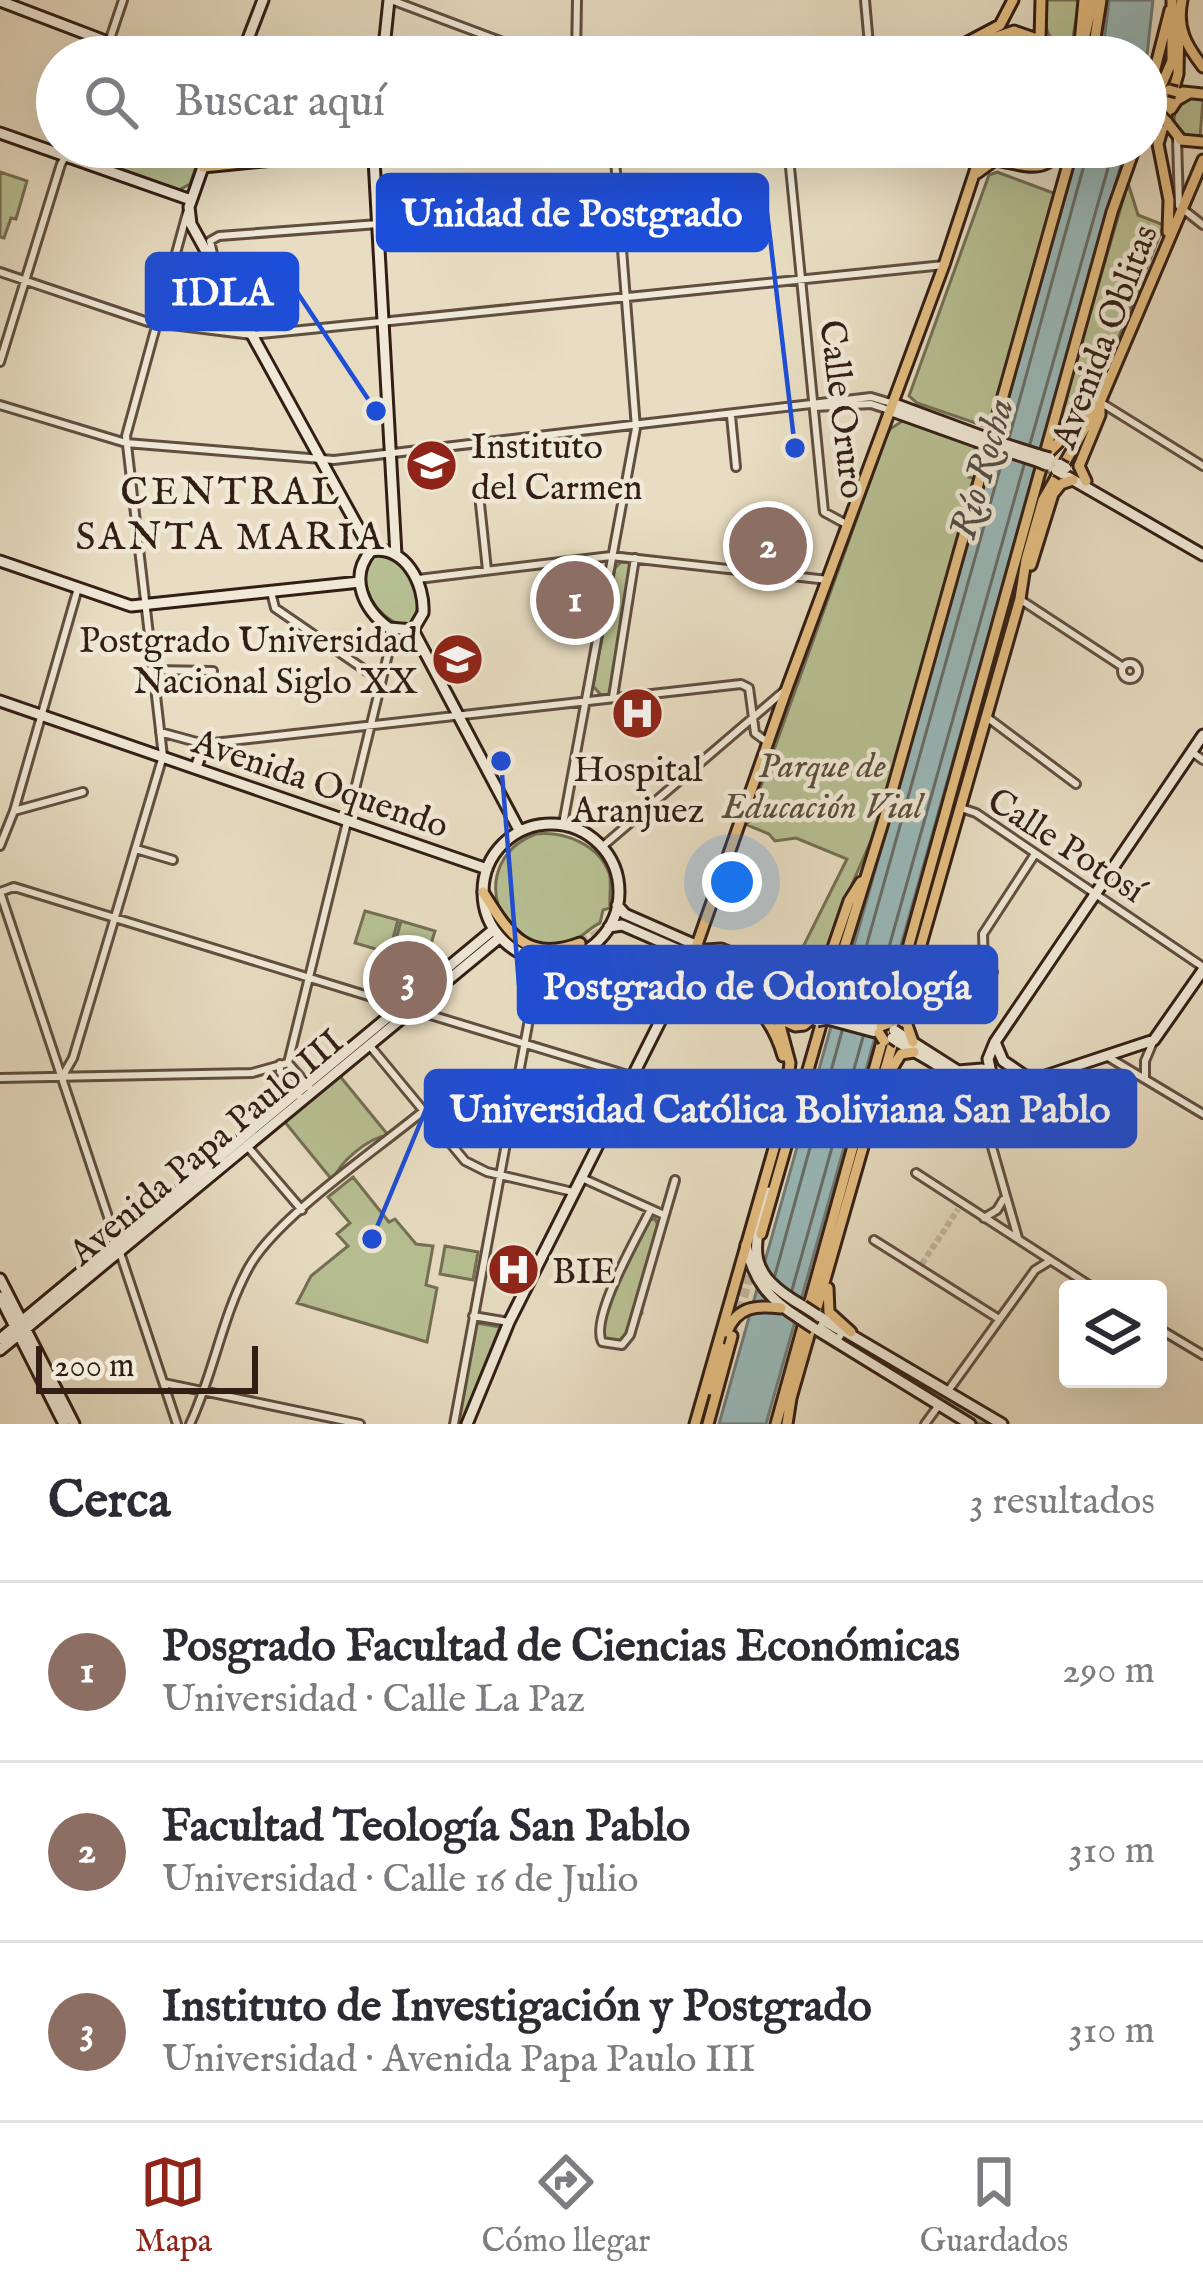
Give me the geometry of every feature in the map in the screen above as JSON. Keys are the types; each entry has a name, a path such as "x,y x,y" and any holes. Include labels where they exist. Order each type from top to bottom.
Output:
{"main road":[{"path":"249,36 263,0"},
{"path":"386,36 390,0"},
{"path":"979,36 1008,17 1013,0"},
{"path":"1041,0 1047,36"},
{"path":"1087,36 1092,0"},
{"path":"1167,112 1178,74 1182,0"},
{"path":"0,1 93,36"},
{"path":"1167,77 1172,61 1171,5"},
{"path":"1164,36 1171,5"},
{"path":"1179,21 1186,45 1203,67"},
{"path":"1167,90 1203,94"},
{"path":"1167,95 1173,105 1169,125 1187,142 1203,142"},
{"path":"0,133 36,142"},
{"name":"Avenida Oblitas","path":"1086,481 1079,466 1100,415 1100,402 1203,160"},
{"path":"108,168 190,204"},
{"path":"203,168 190,204 191,224 371,551"},
{"path":"375,168 396,555"},
{"path":"467,1424 509,1322 699,951 787,688 977,168"},
{"path":"974,178 981,168"},
{"path":"826,1012 825,984 879,838 1067,168"},
{"path":"776,1424 854,1168 1053,465 1112,212 1128,168"},
{"path":"1163,168 1169,200 1168,241"},
{"path":"1053,465 1100,402"},
{"path":"1022,593 1043,500 1100,402"},
{"path":"890,406 1053,465 1102,495"},
{"path":"1053,465 1203,555"},
{"path":"787,1424 889,1023 962,808 1048,505 1060,484 1053,465"},
{"path":"371,551 396,555 418,579 423,613 413,630 394,630 371,612 360,582 363,562 371,551"},
{"path":"0,560 130,606 360,582"},
{"path":"413,630 519,830"},
{"name":"Avenida Oquendo","path":"0,701 487,869"},
{"path":"953,1073 959,1100 972,1111 994,1103 999,1086 989,1055 995,1042 1203,736"},
{"path":"196,768 204,743"},
{"path":"540,823 563,824 582,830 602,846 617,880 616,904 609,927 579,956 540,960 518,952 496,934 483,892 487,869 519,830 540,823"},
{"path":"761,1234 849,902 868,872"},
{"path":"483,892 509,932 530,946 555,950 580,943"},
{"path":"913,1047 908,1018 930,897"},
{"path":"616,904 625,914 699,951 759,976 801,982 826,1012 887,1032 953,1073 992,1074 1008,1083 1028,1082 1154,1040 1203,968"},
{"path":"609,927 622,926 699,951 770,1006 789,1054 783,1117 702,1424"},
{"name":"Avenida Papa Paulo III","path":"0,1350 20,1328 496,934"},
{"path":"699,951 721,949 779,972 813,973 825,984"},
{"path":"711,972 760,1009 777,1038 789,1075"},
{"path":"770,1006 772,990 784,982"},
{"path":"778,1018 804,1025 826,1012"},
{"path":"804,1025 826,1012"},
{"path":"995,1042 1003,1061 1028,1082"},
{"path":"854,1168 895,1060 913,1047"},
{"path":"989,1136 998,1107 1028,1082"},
{"name":"Avenida Papa Paulo III","path":"119,1246 247,1146 299,1096"},
{"path":"790,1130 757,1232 755,1252 761,1279 1002,1424"},
{"path":"840,1230 842,1242 826,1299 832,1317 846,1332"},
{"path":"746,1245 761,1279 782,1308 970,1424"},
{"path":"0,1279 64,1424"},
{"path":"0,1297 74,1424"},
{"path":"702,1424 729,1326 754,1306 782,1308"},
{"name":"Avenida Papa Paulo III","path":"0,1339 20,1328"},
{"path":"787,1424 810,1344 824,1335"},
{"path":"702,1424 732,1336"}],"street":[{"path":"111,36 123,0"},
{"path":"390,0 488,36"},
{"path":"576,36 577,0"},
{"path":"865,0 868,36"},
{"path":"419,10 424,1"},
{"name":"Avenida Oblitas","path":"1169,125 1181,210"},
{"path":"0,362 63,168"},
{"path":"563,824 636,428 616,168"},
{"name":"Calle Oruro","path":"790,168 824,512 848,525"},
{"path":"62,1077 73,1058 163,756 126,443 190,204"},
{"path":"1181,210 1203,225"},
{"path":"215,264 213,238 378,224 619,216"},
{"path":"0,272 156,323 252,335 944,265"},
{"path":"1100,402 1203,466"},
{"path":"0,405 126,443 320,459 814,406 890,406"},
{"path":"731,416 736,467"},
{"path":"478,485 487,570"},
{"path":"418,579 611,556 828,580"},
{"path":"613,697 635,558"},
{"path":"0,846 78,588"},
{"path":"271,592 275,608 381,681"},
{"path":"1022,593 1124,667"},
{"path":"299,1096 280,1072 309,977 394,630"},
{"path":"152,670 213,671"},
{"path":"160,732 204,743 742,684 749,688 755,734 768,742"},
{"path":"602,846 787,688"},
{"path":"987,717 1076,784"},
{"path":"1192,752 1203,760"},
{"path":"14,811 83,792"},
{"name":"Calle Potosí","path":"962,808 1203,968"},
{"path":"135,849 173,860"},
{"path":"993,972 984,966 983,934 1035,854"},
{"path":"177,1424 0,892 14,887 252,956 634,1077"},
{"path":"454,1424 540,960"},
{"path":"1145,1079 1145,1061 1154,1040"},
{"path":"367,1041 465,1161 499,1175 574,1193"},
{"path":"1108,1057 1203,1114"},
{"path":"0,1078 253,1072 284,1064"},
{"path":"284,1064 310,1088"},
{"path":"972,1111 989,1136 1020,1241"},
{"path":"190,1424 252,1262 277,1232 422,1112"},
{"path":"247,1146 302,1210"},
{"path":"916,1173 960,1206 1081,1280"},
{"path":"582,1178 664,1215"},
{"path":"651,1209 614,1283 598,1329 602,1342 617,1346 627,1341 675,1180"},
{"path":"984,1218 997,1210 1004,1196"},
{"path":"874,1240 999,1319"},
{"path":"948,1391 1035,1270 1050,1261"},
{"path":"473,1316 509,1322"},
{"path":"1167,1333 1203,1355"},
{"path":"164,1383 360,1424"},
{"path":"925,1424 939,1405"}],"green space":[{"path":"1046,0 1079,0 1073,36 1051,36 1044,17"},
{"path":"1189,98 1203,99 1200,137 1187,137 1174,122 1175,109"},
{"path":"119,168 196,168 190,184 179,190"},
{"path":"0,172 27,181 16,219 11,218 4,238 0,237"},
{"path":"997,172 1056,194 990,428 909,396 989,175"},
{"path":"1128,183 1138,215 1164,225 1092,404 1052,442"},
{"name":"Parque de Educación Vial","path":"904,420 976,444 969,477 975,479 883,813 820,974 792,969 847,859 796,838 775,841 747,825 886,437"},
{"path":"1044,470 1053,475 1036,506 1019,586 910,971"},
{"path":"376,554 398,564 413,582 418,603 409,625 392,621 369,596 366,575"},
{"path":"621,562 632,563 611,694 601,695 593,686 615,568"},
{"path":"536,834 580,842 597,855 610,876 610,908 603,910 600,923 569,943 544,945 523,938 508,925 498,906 501,865 514,847"},
{"path":"365,911 398,920 389,953 355,943"},
{"path":"401,921 435,931 425,963 392,954"},
{"path":"339,1075 388,1135 356,1152 333,1181 284,1121"},
{"path":"353,1177 389,1222 395,1219 416,1244 433,1246 426,1285 437,1288 427,1342 297,1303 311,1276 348,1246 337,1234 350,1223 328,1197"},
{"path":"655,1219 658,1239 642,1313 620,1344 608,1343 599,1335 613,1283 648,1220"},
{"path":"445,1246 478,1252 473,1280 440,1274"},
{"path":"476,1323 500,1327 461,1424 457,1424"},
{"path":"842,1333 994,1424 979,1424 838,1339"}],"water":[{"path":"1109,0 1153,0 1149,36 1105,36"},
{"name":"Río Rocha","path":"1073,168 1120,168 766,1424 719,1424"}],"tunnel":[{"path":"580,943 611,926"},
{"path":"654,943 711,972"},
{"path":"922,1264 958,1209"},
{"path":"732,1336 754,1261"}],"place":[{"name":"IDLA","path":"376,411"},
{"name":"Unidad de Postgrado","path":"795,448"},
{"name":"Instituto del Carmen","path":"432,466"},
{"name":"Facultad Teología San Pablo","path":"768,546"},
{"name":"Posgrado Facultad de Ciencias Económicas","path":"575,600"},
{"name":"Postgrado Universidad Nacional Siglo XX","path":"457,660"},
{"name":"Hospital Aranjuez","path":"638,713"},
{"name":"Postgrado de Odontología","path":"501,761"},
{"name":"Instituto de Investigación y Postgrado","path":"408,980"},
{"name":"Universidad Católica Boliviana San Pablo","path":"372,1239"},
{"name":"BIE","path":"513,1270"}],"district":[{"name":"CENTRAL SANTA MARIA","path":"231,512"}]}
